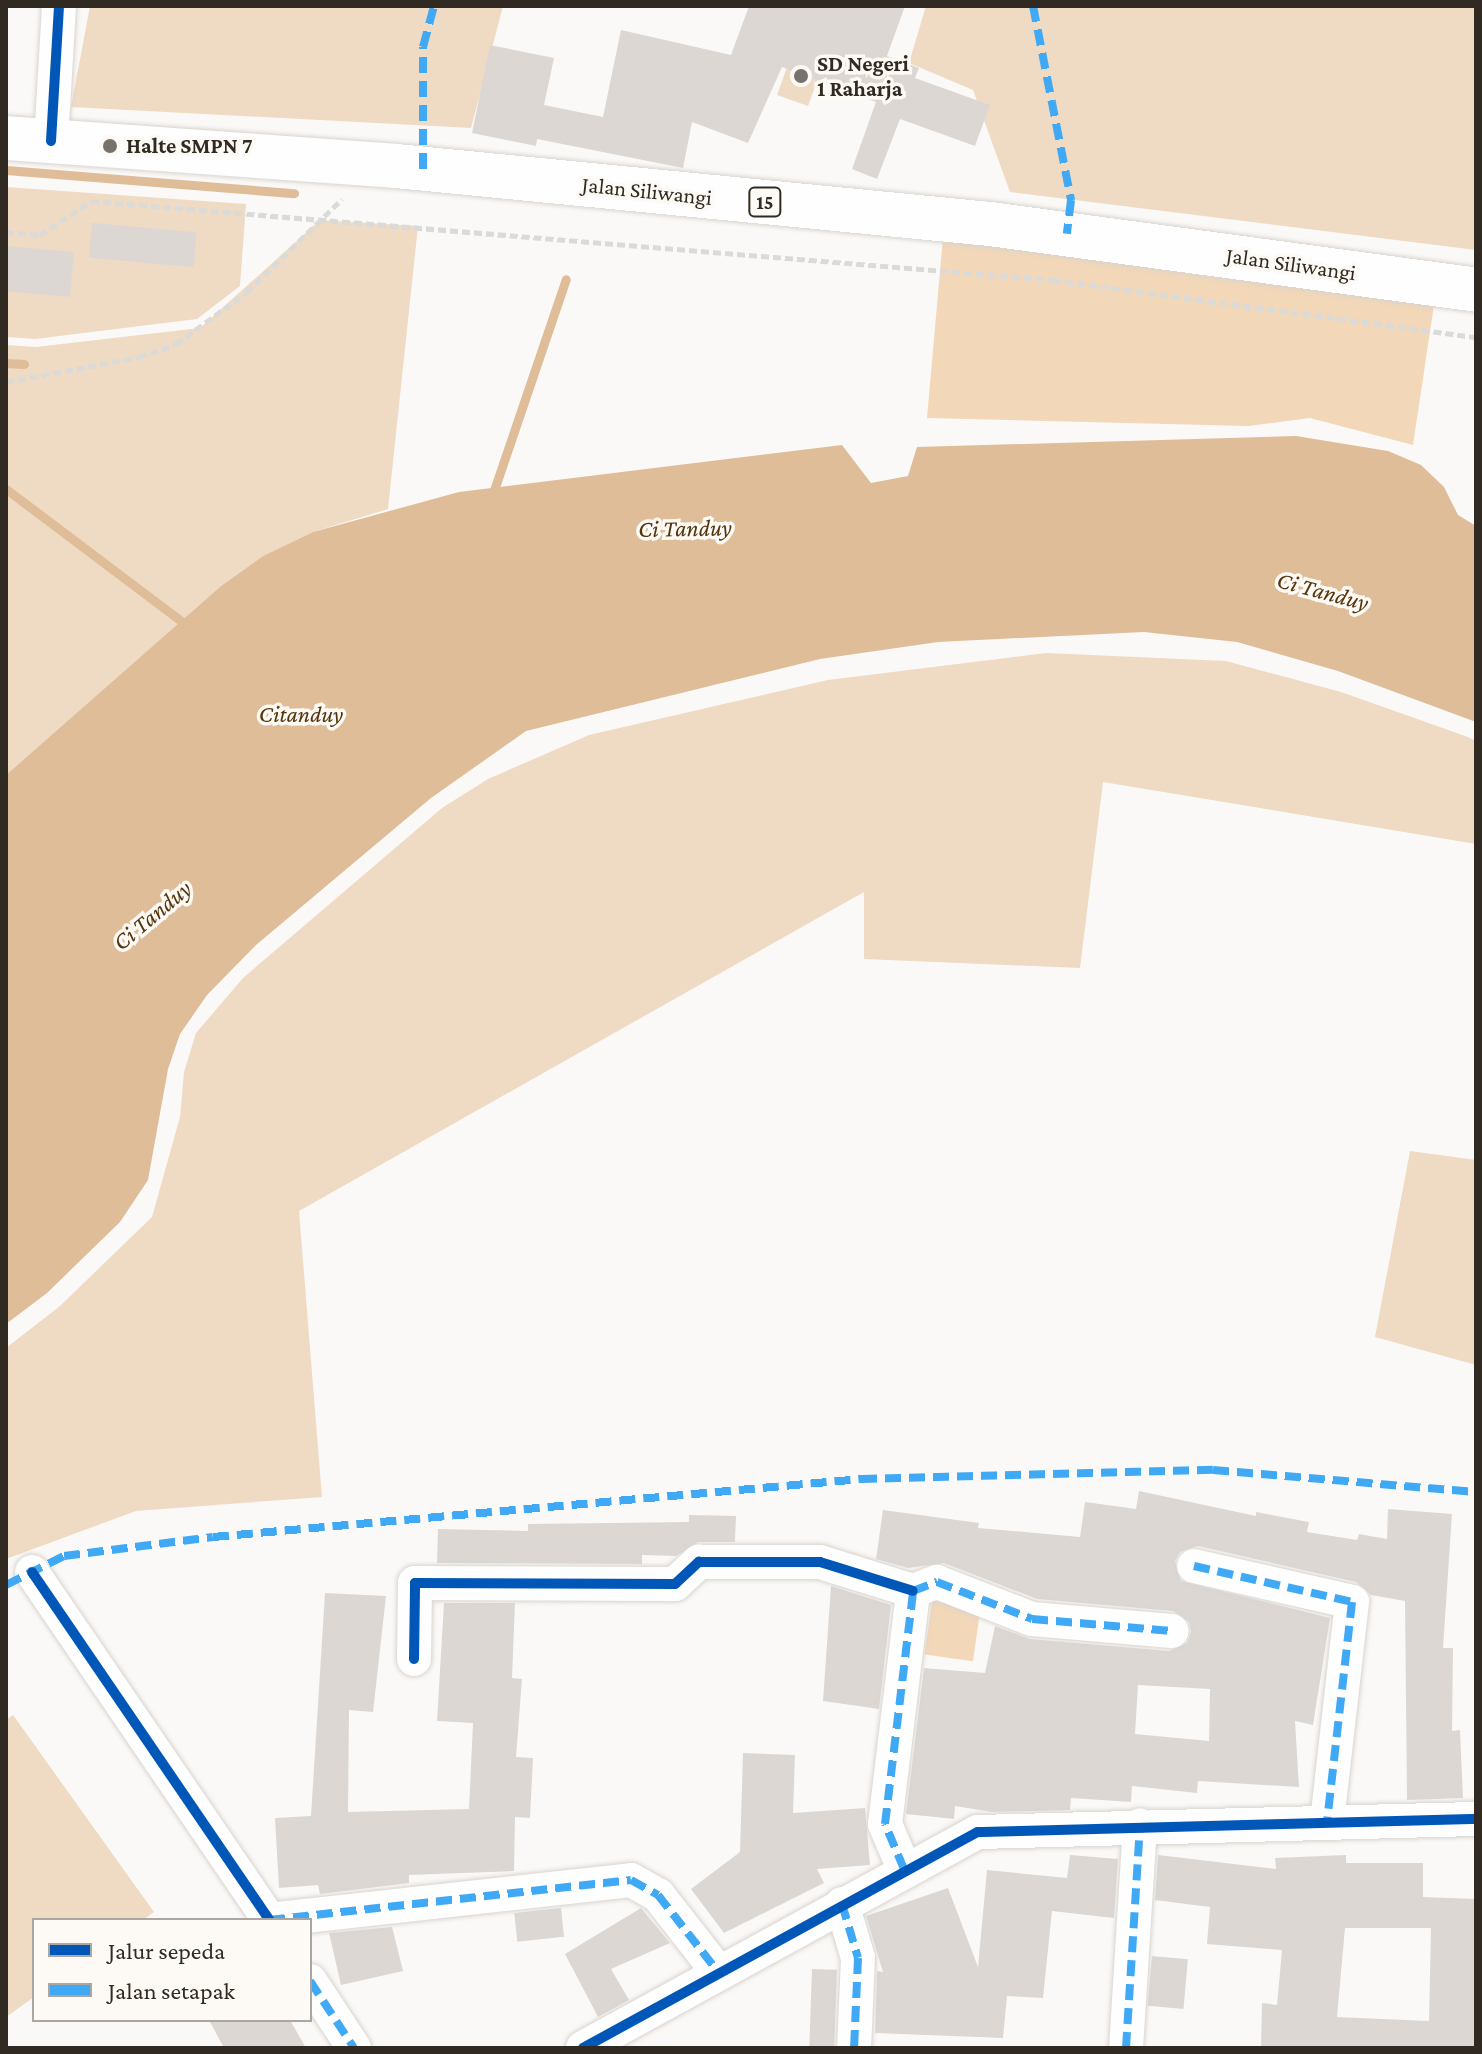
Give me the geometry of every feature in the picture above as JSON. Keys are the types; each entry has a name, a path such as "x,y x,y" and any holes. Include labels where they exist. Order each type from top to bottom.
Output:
{"highway":[{"name":"Jalan Siliwangi","path":"6,138 378,166 990,224 1476,290"}],"street":[{"path":"51,141 59,6"},
{"path":"414,1659 415,1583 675,1584 699,1562 820,1562 913,1591 937,1582 1032,1619 1171,1631"},
{"path":"1194,1566 1352,1602 1327,1821"},
{"path":"32,1572 268,1918"},
{"path":"904,1869 885,1824 913,1591"},
{"path":"583,2048 904,1869 978,1832 1140,1825 1476,1819"},
{"path":"1126,2048 1140,1825"},
{"path":"287,1918 631,1880 658,1895 719,1973"},
{"path":"842,1904 858,1958 854,2048"},
{"path":"312,1984 354,2048"}],"path":[{"path":"6,382 139,357 176,344 247,292 378,166"},
{"path":"6,232 40,235 91,201 1053,280 1476,337"}],"shaded area":[{"path":"90,6 503,6 471,128 71,107"},
{"path":"809,6 845,6 808,106 777,95"},
{"path":"926,6 1476,6 1476,250 1010,192 973,90 909,63"},
{"path":"6,187 246,204 240,286 197,319 35,339 6,337"},
{"path":"320,220 418,226 388,509 313,532 263,556 221,586 6,775 6,345 36,347 200,328"},
{"path":"943,237 1435,298 1413,445 1310,418 1248,426 927,418"},
{"path":"1046,653 1226,661 1341,692 1468,737 1476,741 1476,844 1103,782 1080,968 864,959 864,892 299,1211 322,1497 136,1511 6,1559 6,1348 60,1306 152,1217 180,1117 184,1072 196,1033 243,978 442,808 488,779 589,735 828,680"},
{"path":"1410,1151 1476,1160 1476,1365 1375,1337"},
{"path":"932,1601 981,1608 973,1661 924,1654"},
{"path":"13,1715 154,1912 146,1918 32,1918 32,1998 6,2017 6,1720"}],"water":[{"name":"Citanduy","path":"1296,436 1388,451 1421,465 1444,487 1458,515 1476,526 1476,722 1338,671 1237,642 1144,632 938,642 820,659 526,731 431,798 256,945 207,995 180,1034 168,1069 148,1180 120,1222 47,1293 6,1324 6,775 221,586 263,556 313,532 459,492 842,445 871,483 908,476 917,447"}],"building":[{"path":"749,6 905,6 887,56 919,68 915,78 990,105 975,146 900,119 877,179 852,169 876,102 782,67 748,143 692,122 683,168 537,139 536,146 472,133 490,45 554,58 544,105 603,117 621,30 731,55"},
{"path":"92,223 197,232 194,267 89,258"},
{"path":"6,246 74,252 70,297 6,291"},
{"path":"1139,1491 1256,1516 1256,1512 1309,1522 1307,1532 1357,1540 1359,1534 1387,1539 1388,1509 1452,1514 1443,1648 1453,1648 1452,1731 1460,1730 1463,1798 1407,1800 1405,1601 1371,1595 1356,1582 1198,1546 1180,1552 1175,1561 1181,1581 1330,1618 1313,1725 1295,1721 1299,1787 1198,1781 1197,1793 1132,1786 1131,1802 1071,1798 1070,1810 992,1812 955,1806 954,1819 906,1814 924,1668 985,1673 995,1626 1030,1639 1169,1651 1187,1643 1191,1632 1189,1622 1173,1611 1037,1599 944,1563 908,1568 876,1559 883,1510 979,1523 978,1528 1080,1537 1085,1502 1136,1509","holes":["1138,1685 1210,1689 1209,1741 1135,1734"]},
{"path":"689,1515 736,1516 735,1542 698,1542 676,1556 642,1555 642,1564 437,1563 438,1529 528,1531 528,1524 689,1522"},
{"path":"831,1586 891,1605 879,1709 823,1701"},
{"path":"325,1593 386,1596 373,1712 349,1710 348,1812 469,1809 473,1723 437,1721 444,1603 515,1603 512,1678 522,1679 516,1757 533,1758 530,1818 515,1817 514,1871 409,1875 409,1883 320,1894 318,1885 279,1888 275,1818 311,1816"},
{"path":"743,1753 795,1755 793,1813 865,1808 870,1865 817,1869 824,1883 724,1933 691,1889 740,1852"},
{"path":"1070,1855 1118,1859 1114,1918 1052,1911 1043,1998 1007,1996 1003,2038 875,2033 877,1971 883,1972 866,1916 948,1888 978,1967 987,1870 1067,1878"},
{"path":"1158,1855 1276,1869 1275,1858 1346,1855 1346,1863 1423,1863 1423,1897 1476,1899 1476,2048 1261,2048 1262,2003 1277,2005 1282,1950 1207,1944 1210,1907 1155,1900","holes":["1345,1928 1431,1928 1429,2021 1337,2017"]},
{"path":"561,1908 564,1937 517,1942 514,1913"},
{"path":"641,1908 670,1943 611,1969 629,2000 598,2017 565,1954"},
{"path":"392,1927 403,1971 341,1985 329,1933"},
{"path":"1152,1956 1188,1959 1184,2009 1148,2006"},
{"path":"812,1969 837,1970 834,2048 809,2048"},
{"path":"210,2022 291,2022 306,2048 224,2048"}],"waterway":[{"path":"6,170 294,193"},
{"path":"491,499 566,279"},
{"path":"6,363 24,364"},
{"path":"6,489 192,629"}],"marked path":[{"path":"423,169 423,47 434,6"},
{"path":"1033,6 1071,200 1067,234"},
{"path":"6,1585 64,1556 213,1537 861,1479 1213,1470 1476,1492"},
{"path":"1194,1566 1352,1602 1327,1821"},
{"path":"904,1869 885,1824 913,1591 937,1582 1032,1619 1171,1631"},
{"path":"1126,2048 1140,1825"},
{"path":"287,1918 631,1880 658,1895 719,1973"},
{"path":"842,1904 858,1958 854,2048"},
{"path":"312,1984 354,2048"}],"cycle path":[{"path":"51,141 59,6"},
{"path":"414,1659 415,1583 675,1584 699,1562 820,1562 913,1591"},
{"path":"32,1572 268,1918"},
{"path":"583,2048 978,1832 1476,1819"}],"place":[{"name":"SD Negeri 1 Raharja","path":"801,76"},
{"name":"Halte SMPN 7","path":"110,146"}],"water label":[{"name":"Ci Tanduy","path":"685,528"},
{"name":"Ci Tanduy","path":"1323,591"},
{"name":"Ci Tanduy","path":"152,915"}]}
